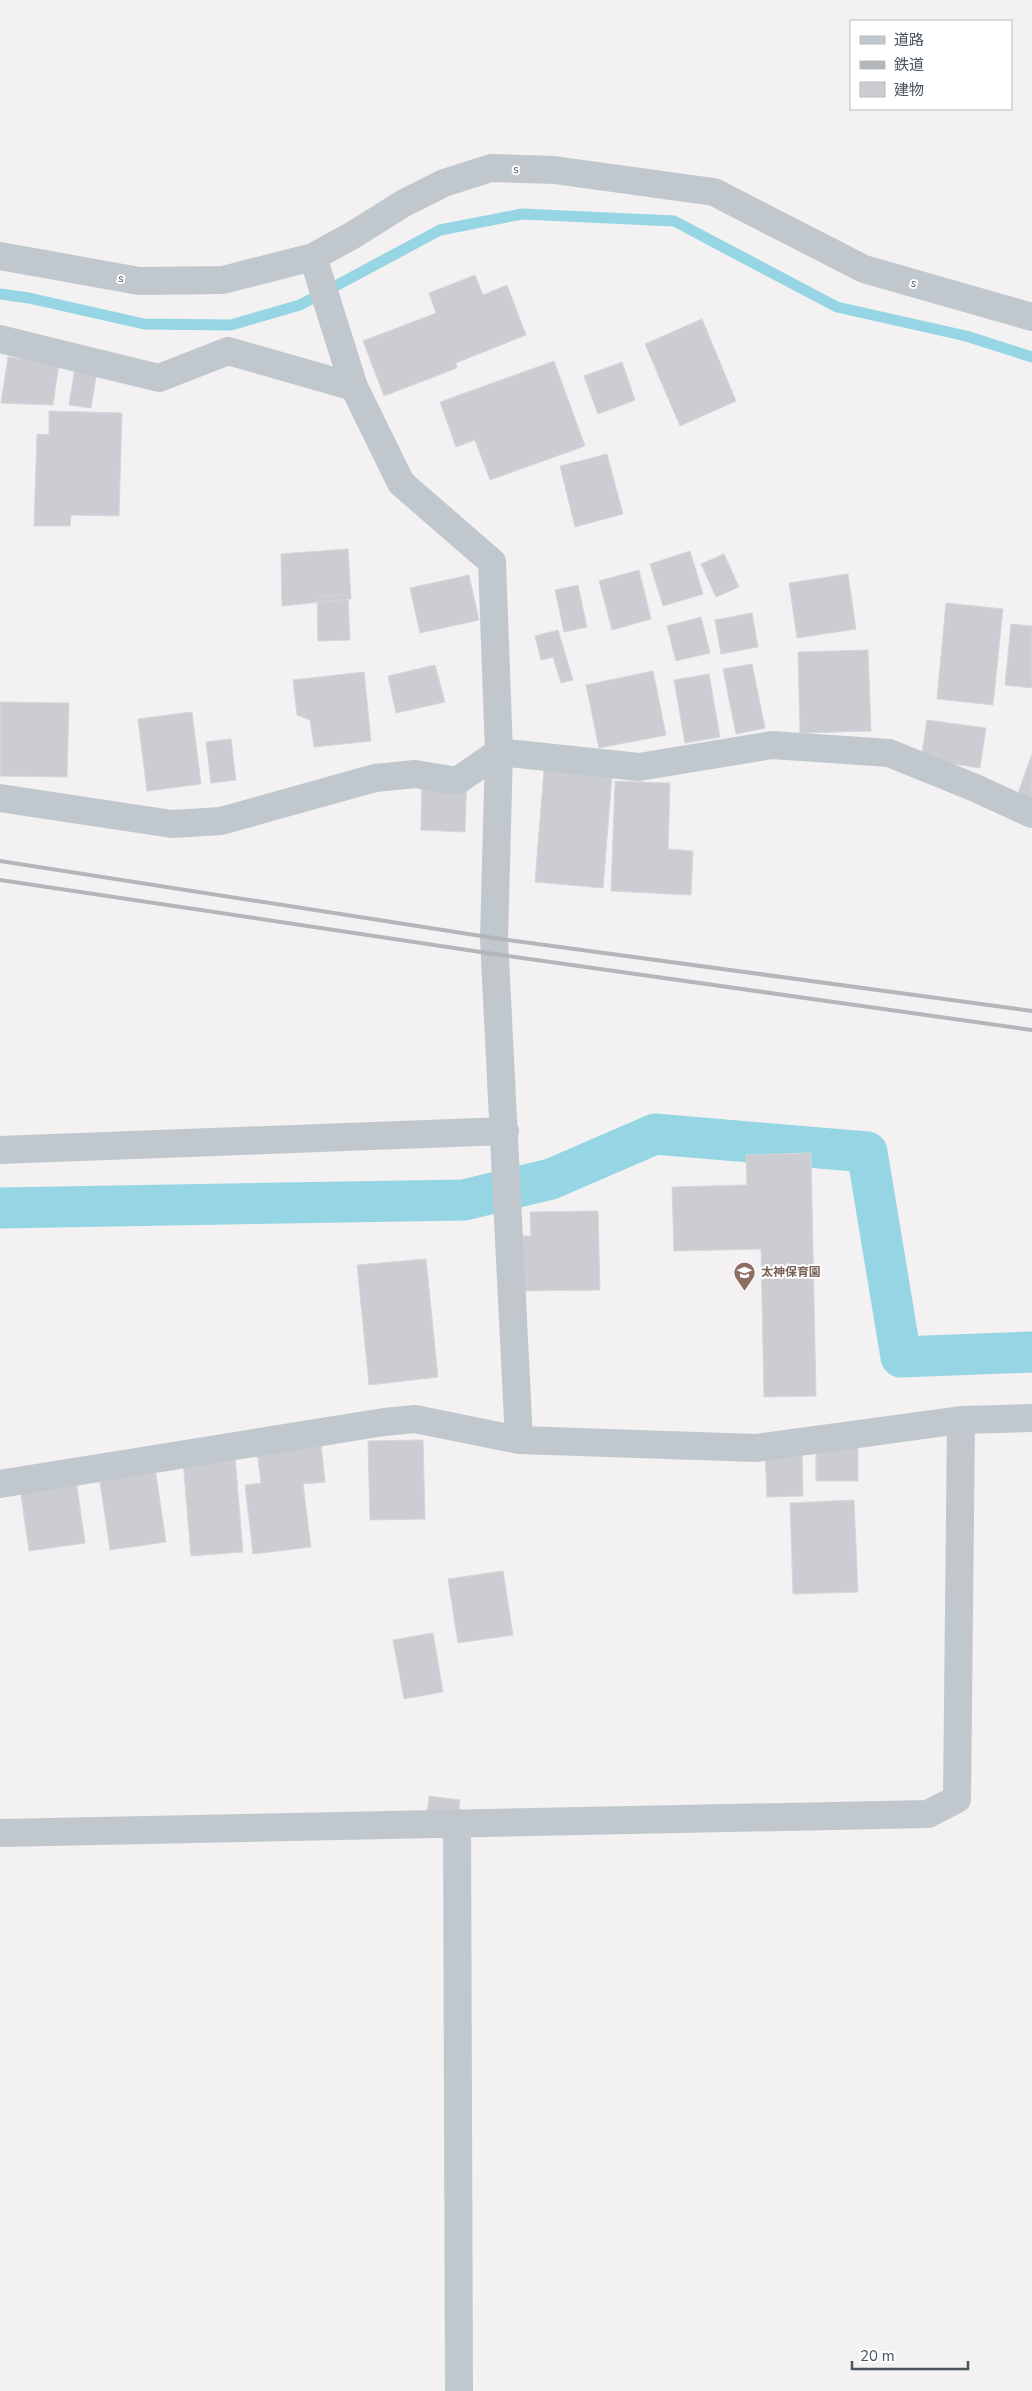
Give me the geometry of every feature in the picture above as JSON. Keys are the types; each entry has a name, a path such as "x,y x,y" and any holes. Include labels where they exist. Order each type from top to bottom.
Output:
{"street":[{"name":"s","path":"0,256 139,281 223,280 313,257 404,203 444,183 491,168 554,170 714,192 864,269 1032,317"},
{"path":"313,257 354,387 402,483 492,562 499,752 494,938 519,1440"},
{"path":"0,339 159,378 228,351 354,387"},
{"path":"0,798 172,824 221,821 375,778 415,774 458,781 499,752 638,767 772,744 890,753 973,787 1032,814"},
{"path":"0,1150 505,1131"},
{"path":"0,1484 415,1419 519,1440 756,1448 961,1420 1032,1418"},
{"path":"0,1833 928,1814 956,1799 961,1420"},
{"path":"457,1823 459,2391"}],"building":[{"path":"475,275 483,295 507,285 526,335 456,363 457,368 384,396 363,341 436,313 429,293"},
{"path":"702,319 736,401 680,426 645,344"},
{"path":"8,357 59,363 53,405 1,403"},
{"path":"554,361 585,446 490,480 475,440 456,447 440,402"},
{"path":"622,362 635,400 598,414 584,376"},
{"path":"75,367 97,371 91,408 69,405"},
{"path":"49,411 122,413 119,516 71,515 70,526 34,526 37,434 49,435"},
{"path":"607,454 623,514 575,527 560,466"},
{"path":"348,549 351,599 282,606 281,554"},
{"path":"690,551 703,594 663,606 650,564"},
{"path":"724,554 739,587 716,597 701,564"},
{"path":"639,570 651,619 612,630 599,581"},
{"path":"848,574 856,629 797,638 789,583"},
{"path":"469,575 479,620 420,633 410,588"},
{"path":"578,585 587,627 564,632 555,590"},
{"path":"348,595 350,640 318,641 317,596"},
{"path":"946,603 1003,609 993,705 937,699"},
{"path":"752,613 758,647 721,654 715,620"},
{"path":"701,617 710,653 676,661 667,626"},
{"path":"1011,624 1032,626 1032,688 1005,685"},
{"path":"558,630 573,680 561,683 553,657 541,660 535,636"},
{"path":"868,650 871,731 800,733 798,652"},
{"path":"752,664 765,728 736,734 723,669"},
{"path":"435,665 445,702 396,713 388,676"},
{"path":"653,671 666,735 599,748 586,685"},
{"path":"364,672 371,741 314,747 310,720 297,715 293,680"},
{"path":"709,674 720,737 685,743 674,680"},
{"path":"0,702 69,703 67,777 0,776"},
{"path":"192,712 201,784 147,791 138,719"},
{"path":"927,720 986,728 980,768 921,759"},
{"path":"231,739 236,780 211,783 206,742"},
{"path":"1032,754 1032,801 1017,796"},
{"path":"422,768 467,768 465,832 421,830"},
{"path":"544,770 612,776 603,888 535,882"},
{"path":"615,781 670,783 668,849 693,851 691,895 611,891"},
{"path":"811,1153 816,1396 764,1397 761,1249 674,1251 672,1187 747,1185 746,1155"},
{"path":"598,1211 600,1290 511,1291 510,1236 531,1236 530,1212"},
{"path":"426,1259 438,1377 369,1385 357,1265"},
{"path":"423,1440 425,1519 370,1520 368,1441"},
{"path":"321,1443 325,1482 303,1484 311,1547 253,1554 245,1485 261,1483 257,1450"},
{"path":"816,1447 858,1447 858,1481 816,1481"},
{"path":"802,1450 803,1496 767,1497 765,1451"},
{"path":"235,1457 243,1552 191,1556 183,1461"},
{"path":"155,1468 166,1542 110,1550 99,1476"},
{"path":"76,1480 85,1543 29,1551 20,1488"},
{"path":"854,1500 858,1592 793,1594 790,1503"},
{"path":"503,1571 513,1635 458,1643 448,1579"},
{"path":"433,1633 443,1692 404,1699 393,1640"},
{"path":"429,1796 460,1800 457,1829 426,1826"}],"waterway":[{"path":"0,294 29,298 144,324 231,325 300,305 440,230 522,214 674,221 837,307 966,336 1032,357"},
{"path":"0,1208 464,1200 551,1179 655,1134 867,1152 901,1357 1032,1352"}],"railway":[{"path":"0,861 494,938 1032,1011"},
{"path":"0,880 494,954 1032,1030"}],"place":[{"name":"太神保育園","path":"745,1291"}]}
